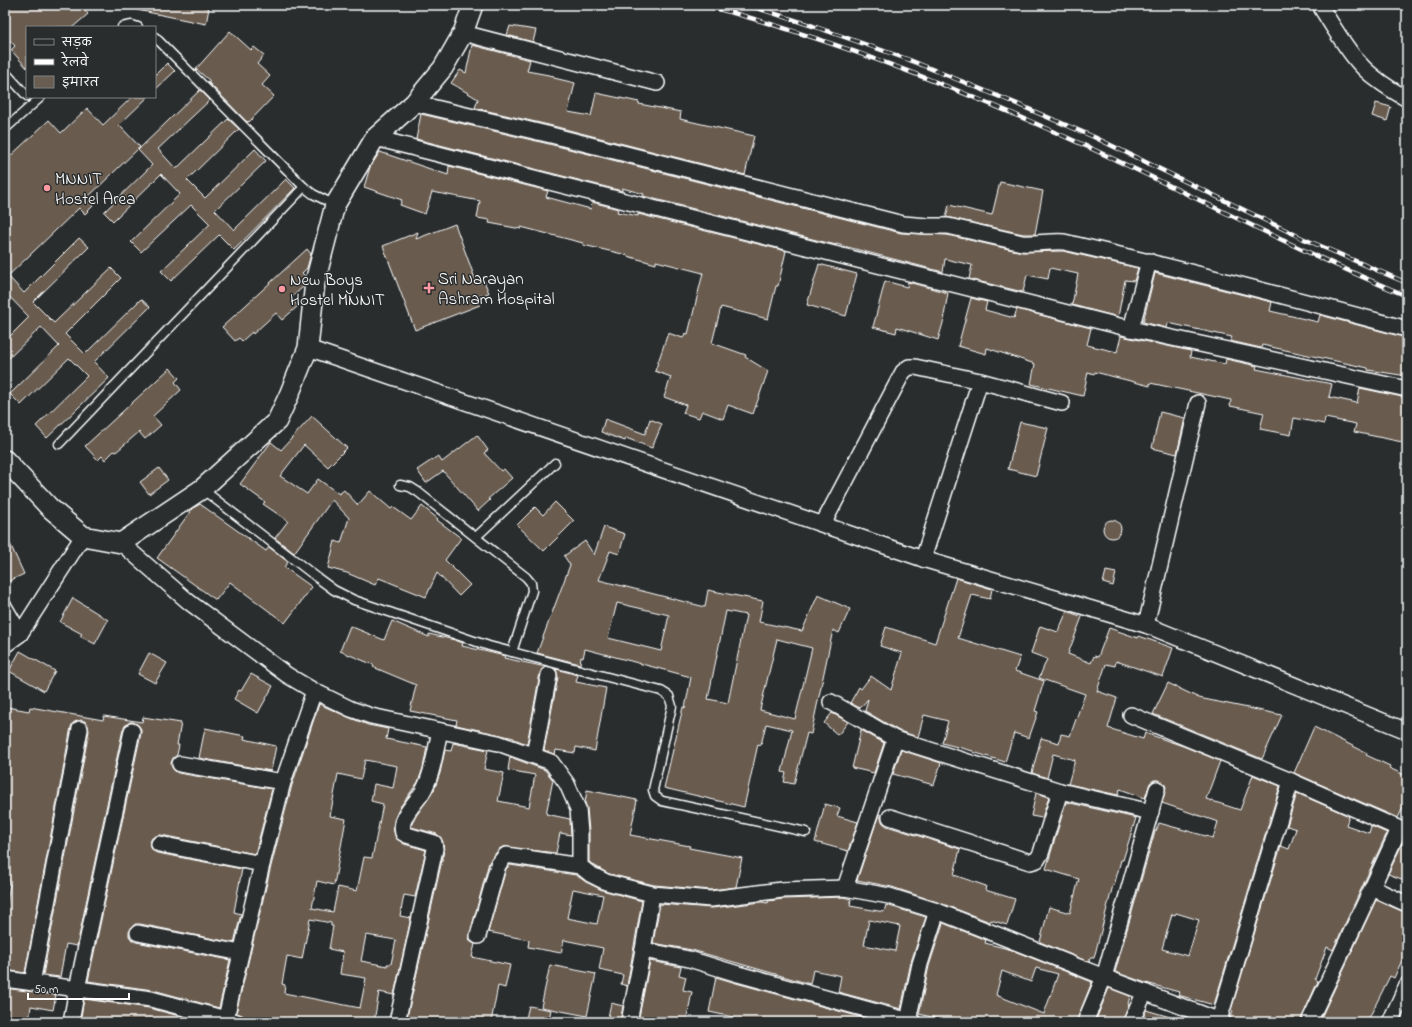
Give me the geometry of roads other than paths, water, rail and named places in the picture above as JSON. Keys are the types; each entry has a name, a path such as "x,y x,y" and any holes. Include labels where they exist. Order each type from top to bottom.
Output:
{"street":[{"path":"121,542 202,489 276,421 289,395 308,348 315,282 335,205 375,138 414,103 443,68 464,33 473,5"},
{"path":"1321,5 1340,38 1360,64 1387,87 1407,99"},
{"path":"464,33 657,83"},
{"path":"414,103 559,137 903,224 948,226 1022,243 1032,244 1051,241 1064,242 1149,261 1248,286 1407,329"},
{"path":"375,138 1132,329 1312,367 1407,389"},
{"path":"1132,329 1149,261"},
{"path":"308,348 923,559 1146,625 1407,731"},
{"path":"823,524 903,372 909,368 915,367 980,381 1062,403"},
{"path":"923,559 980,381"},
{"path":"1146,625 1198,403"},
{"path":"5,460 50,508 83,536 121,542 189,602 287,676 314,691 351,709 371,716 498,743 552,762 567,784 578,809 580,866"},
{"path":"5,645 20,634 83,536"},
{"path":"7,616 20,634"},
{"path":"534,755 549,675"},
{"path":"5,979 150,999 229,1021 241,953 283,782 314,691"},
{"path":"831,702 895,739 1060,791 1151,812"},
{"path":"1131,715 1291,781 1403,831 1372,888 1309,1022"},
{"path":"32,983 80,729"},
{"path":"397,1022 435,849 434,843 403,833 402,827 404,818 427,784 440,730"},
{"path":"71,1022 76,989 132,731"},
{"path":"845,888 895,739"},
{"path":"180,764 283,782"},
{"path":"478,936 498,865 506,855 580,866 590,874 606,882 652,894 711,898 782,890 845,888 889,896 937,911 1145,992 1194,1017 1221,1021 1291,781"},
{"path":"1085,1022 1104,977 1157,788"},
{"path":"890,817 1030,862 1037,860 1041,853 1060,791"},
{"path":"159,844 262,864"},
{"path":"1372,888 1407,904"},
{"path":"628,1022 643,950 652,894"},
{"path":"643,950 689,959 738,974 911,1021 920,964 937,911"},
{"path":"138,933 241,953"},
{"path":"1390,1022 1407,985"},
{"path":"1131,1022 1145,992"}],"lane":[{"path":"156,38 304,187 313,194 335,205"},
{"path":"5,72 26,95"},
{"path":"5,129 30,99"},
{"path":"59,444 304,187"},
{"path":"476,537 555,463"},
{"path":"400,485 410,487 418,492 526,577 531,583 532,591 512,652"},
{"path":"202,489 334,590 354,600 512,652 661,691 669,696 672,706 654,790 656,796 662,801 806,832"}],"railway":[{"path":"704,5 802,34 947,86 1042,126 1287,242 1407,296"},
{"path":"748,5 907,59 1010,101 1094,137 1304,239 1407,283"}],"place":[{"name":"MNNIT Hostel Area","path":"47,188"},
{"name":"Sri Narayan Ashram Hospital","path":"429,288"},
{"name":"New Boys Hostel MNNIT","path":"282,289"}]}
